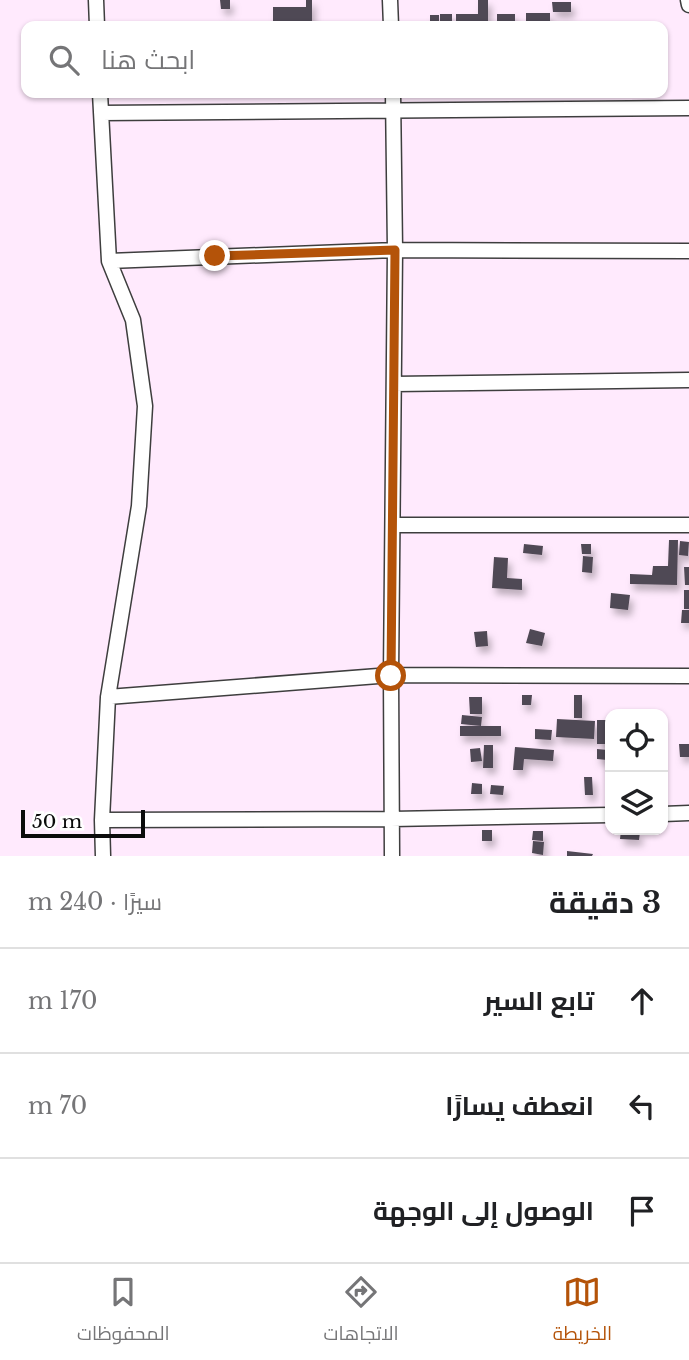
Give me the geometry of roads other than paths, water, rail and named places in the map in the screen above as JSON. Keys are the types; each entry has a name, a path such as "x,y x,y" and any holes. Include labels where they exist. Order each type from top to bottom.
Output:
{"street":[{"path":"96,0 97,21"},
{"path":"390,0 391,21"},
{"path":"100,98 109,261 133,320 145,405 139,506 108,697 102,820 103,856"},
{"path":"392,856 393,98"},
{"path":"102,113 689,108"},
{"path":"109,261 395,250 689,251"},
{"path":"394,384 689,380"},
{"path":"393,525 689,525"},
{"path":"108,697 391,676 689,676"},
{"path":"668,814 689,813"},
{"path":"102,820 605,815"}]}
